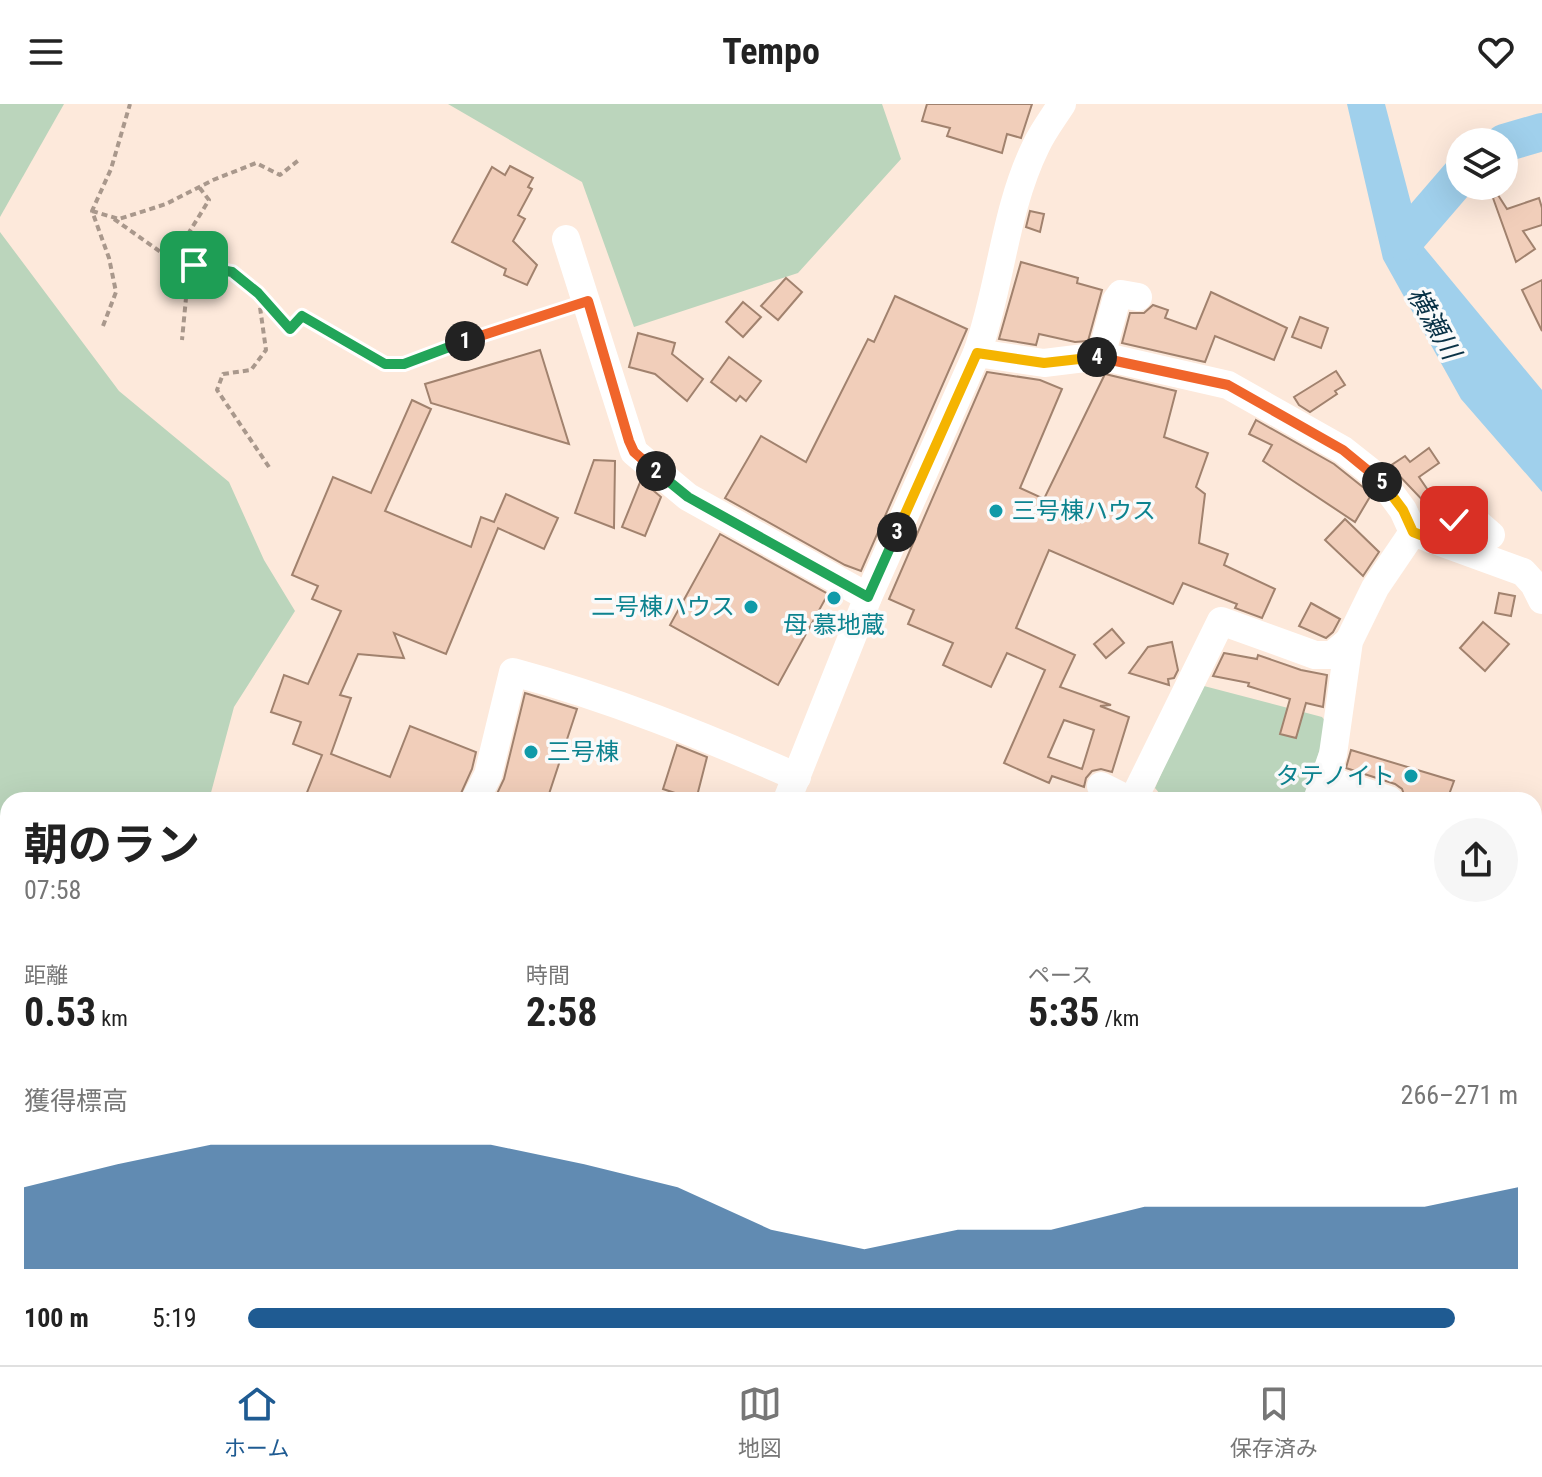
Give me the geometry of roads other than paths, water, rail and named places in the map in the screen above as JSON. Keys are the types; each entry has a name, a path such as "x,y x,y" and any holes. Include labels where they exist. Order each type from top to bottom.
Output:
{"street":[{"path":"479,792 488,775 513,672 578,689 724,745 792,788 868,597 977,353 988,321 1017,196 1036,146 1062,104"},
{"path":"566,239 588,301 629,441 639,457 688,497 868,597"},
{"path":"1101,356 1116,301 1126,293 1138,297"},
{"path":"977,353 1044,363 1101,356 1228,385 1343,450 1381,480 1422,536 1523,572 1542,600"},
{"path":"1321,790 1333,754 1349,641 1375,588 1422,536 1437,532 1459,518 1476,522 1491,535"},
{"path":"1101,786 1136,792 1221,621 1315,655 1332,655 1349,641"}],"water":[{"name":"横瀬川","path":"1347,104 1385,104 1422,245 1542,390 1542,492 1461,399 1383,259"}],"waterway":[{"path":"1518,139 1542,132"},
{"path":"1404,241 1446,192"}],"place":[{"name":"三号棟ハウス","path":"996,511"},
{"name":"母 慕地蔵","path":"834,598"},
{"name":"二号棟ハウス","path":"751,607"},
{"name":"三号棟","path":"531,752"},
{"name":"タテノイト","path":"1411,776"}]}
